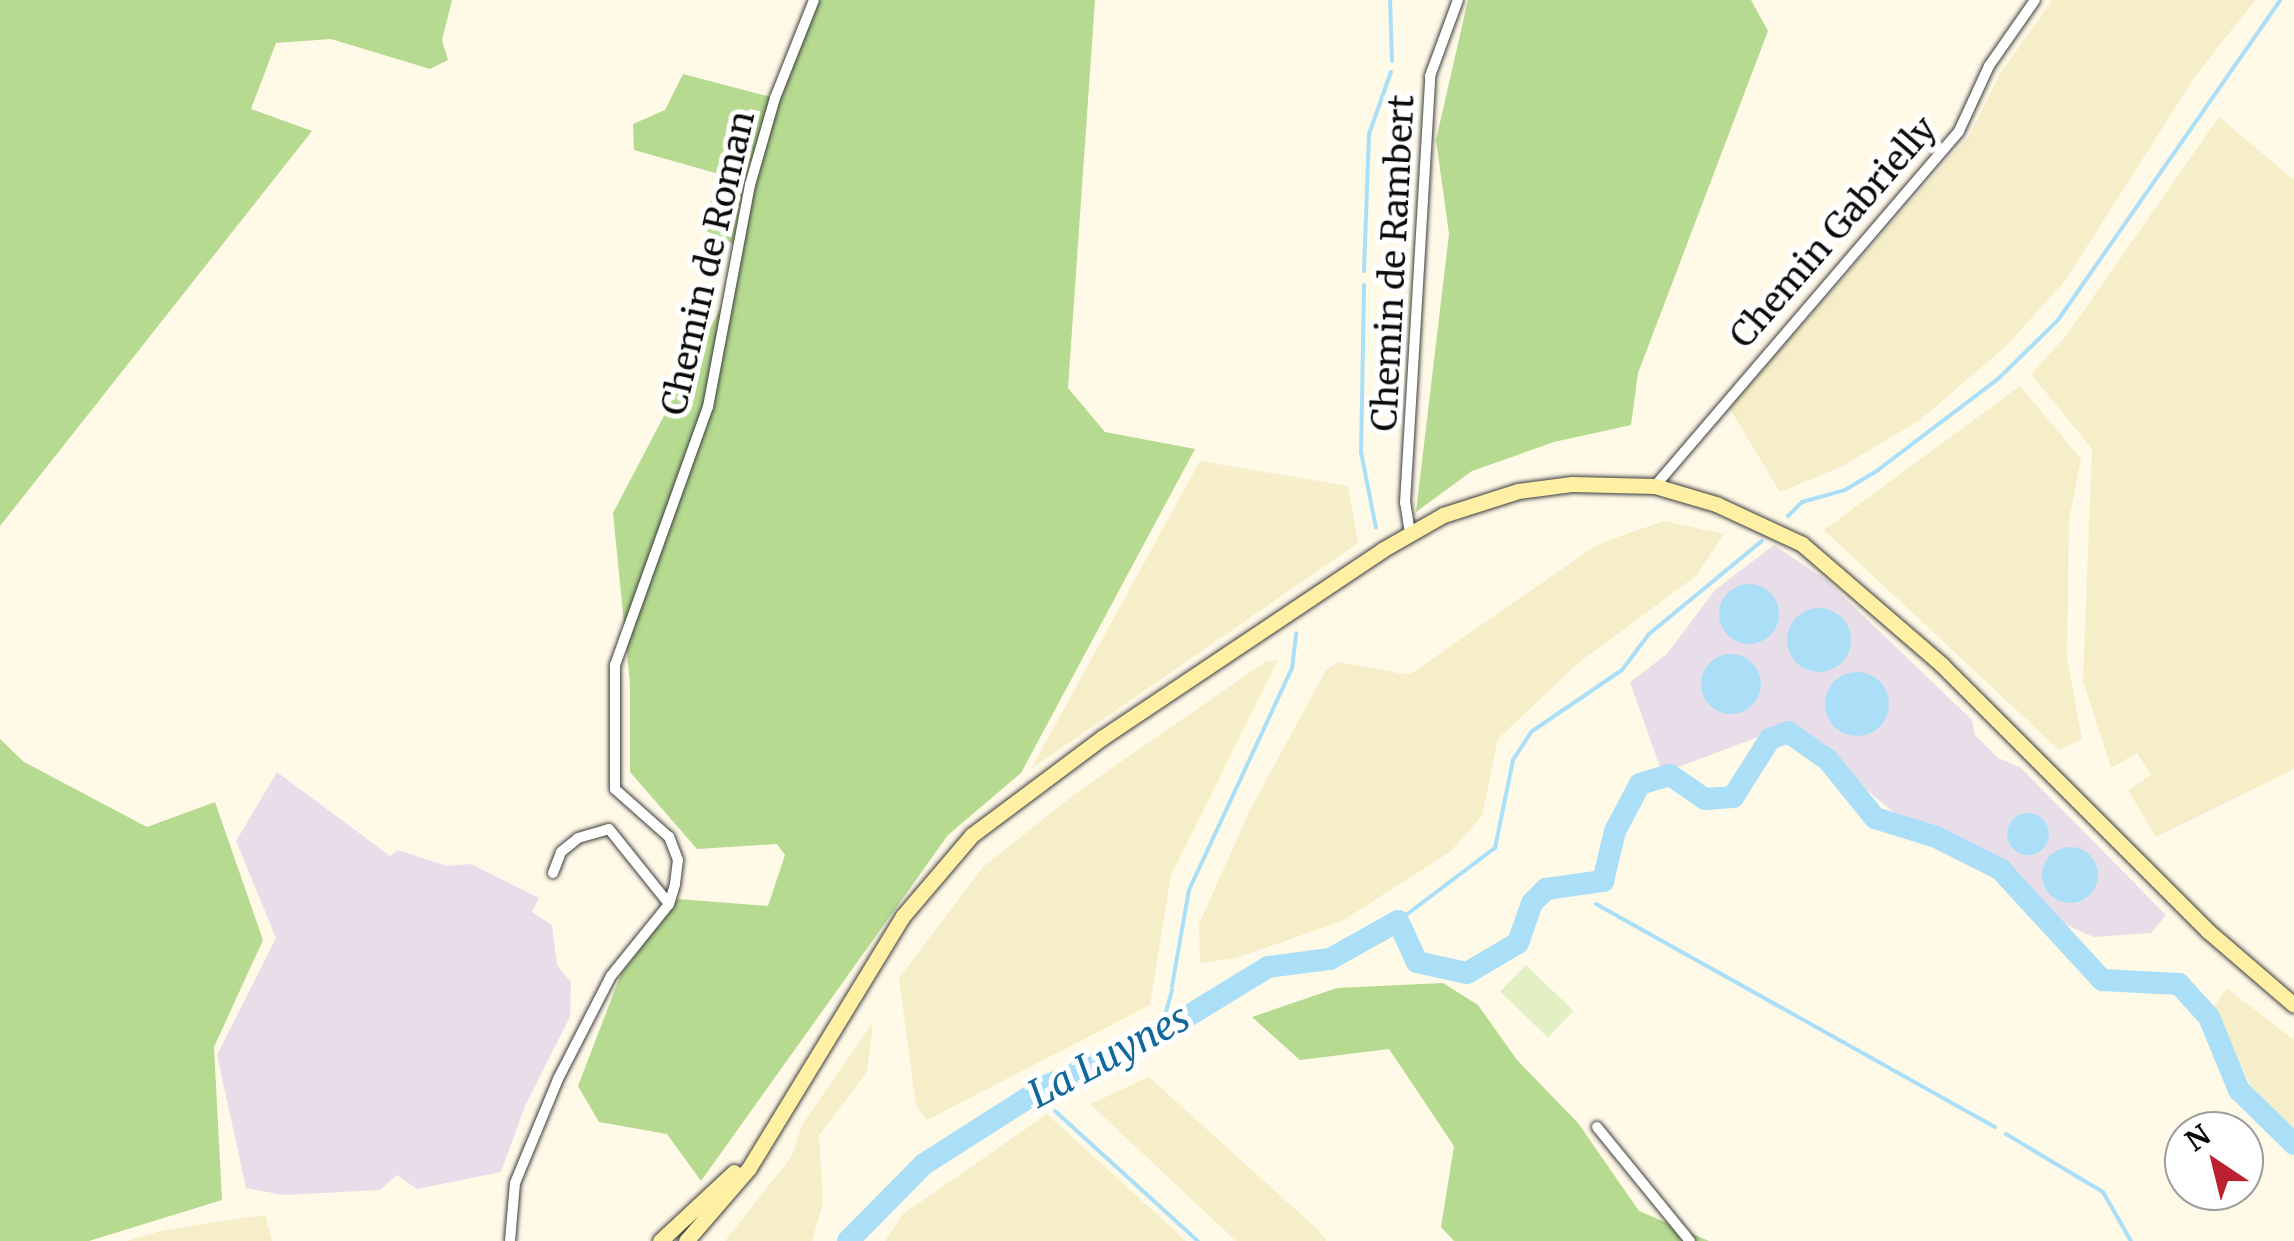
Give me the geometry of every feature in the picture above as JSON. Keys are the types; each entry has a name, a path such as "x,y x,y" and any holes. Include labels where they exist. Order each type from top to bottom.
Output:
{"main road":[{"path":"686,1241 741,1179 902,916 972,835 1103,737 1410,533 1474,502 1518,491 1655,486 1764,523 1826,562 2015,734 2208,931 2294,1004"},
{"path":"660,1241 716,1193 806,1072"}],"street":[{"name":"Chemin de Roman","path":"669,904 674,848 661,827 616,790 615,664 708,407 750,186 775,98 814,0"},
{"name":"Chemin de Rambert","path":"1410,533 1406,503 1430,76 1458,0"},
{"name":"Chemin Gabrielly","path":"1655,486 1959,131 1989,66 2035,0"},
{"path":"510,1241 515,1183 558,1079 611,976 669,904 609,829 578,838 562,852 553,872"},
{"path":"1597,1127 1690,1241"}],"shaded area":[{"path":"2052,0 2255,0 2194,78 2065,281 2006,346 1920,420 1843,466 1780,492 1729,407 1969,136 2000,74"},
{"path":"2219,117 2294,180 2294,769 2156,837 2128,790 2151,775 2137,753 2111,768 2083,680 2092,449 2031,374 2066,336"},
{"path":"2020,386 2081,459 2069,520 2067,657 2082,739 2059,750 1824,530"},
{"path":"1200,461 1348,486 1358,543 1031,769"},
{"path":"1664,521 1724,534 1696,576 1577,664 1498,739 1482,816 1450,852 1342,921 1236,958 1200,963 1199,924 1250,810 1326,670 1338,662 1409,675 1598,544"},
{"path":"1774,545 1826,580 1972,720 1975,735 1998,758 2020,767 2166,915 2151,933 2094,937 2064,924 1986,853 1898,816 1799,733 1761,736 1662,773 1630,682 1667,654 1715,590"},
{"path":"1278,660 1171,875 1150,1005 927,1120 916,1106 899,978 983,867 1076,793 1265,662"},
{"path":"277,772 390,856 398,850 447,866 471,864 539,898 532,912 552,925 557,965 571,982 570,1017 525,1106 501,1172 417,1189 397,1175 380,1190 283,1195 246,1188 217,1055 276,938 236,841"},
{"path":"2227,988 2294,1040 2294,1135 2253,1091 2214,1006"},
{"path":"873,1022 867,1072 819,1135 823,1203 812,1241 725,1241 792,1156 802,1125"},
{"path":"1149,1077 1327,1241 1236,1241 1090,1104"},
{"path":"1047,1114 1186,1241 885,1241 903,1214"},
{"path":"265,1215 272,1241 127,1241 164,1230"}],"green space":[{"path":"0,0 452,0 442,40 448,60 430,69 331,39 276,43 251,109 312,131 0,526"},
{"path":"814,0 1095,0 1068,388 1105,432 1195,449 1021,773 948,835 701,1181 667,1134 599,1122 578,1086 621,974 678,899 768,906 785,855 777,844 697,849 630,772 630,684 613,513 731,288 736,245 702,229 719,174 634,150 633,124 665,110 683,74 775,98"},
{"path":"1468,0 1751,0 1768,31 1638,373 1631,425 1554,442 1472,471 1416,512 1449,234 1436,140"},
{"path":"0,739 24,762 147,827 215,802 263,940 214,1047 222,1200 89,1241 0,1241"},
{"path":"1526,965 1573,1011 1548,1037 1500,992"},
{"path":"1443,983 1478,1005 1517,1060 1578,1123 1639,1211 1709,1241 1454,1241 1441,1227 1454,1146 1389,1049 1300,1060 1252,1017 1337,988"}],"water":[{"path":"1749,584 1770,593 1779,614 1770,635 1749,644 1728,635 1719,614 1728,593"},
{"path":"1819,608 1842,617 1851,640 1842,663 1819,672 1796,663 1787,640 1796,617"},
{"path":"1731,654 1752,663 1761,684 1752,705 1731,714 1710,705 1701,684 1710,663"},
{"path":"1857,672 1880,681 1889,704 1880,727 1857,736 1834,727 1825,704 1834,681"},
{"path":"2028,813 2043,819 2049,834 2043,849 2028,855 2013,849 2007,834 2013,819"},
{"path":"2070,847 2090,855 2098,875 2090,895 2070,903 2050,895 2042,875 2050,855"}],"waterway":[{"path":"1390,0 1392,61"},
{"path":"1788,516 1802,502 1845,490 1878,470 1999,378 2058,320 2280,0"},
{"path":"1364,271 1369,134 1391,72"},
{"path":"1364,285 1361,452 1376,528"},
{"path":"1398,921 1495,848 1513,760 1531,732 1622,670 1649,634 1762,541"},
{"name":"La Luynes","path":"1172,986 1189,890 1292,668 1296,633"},
{"name":"La Luynes","path":"848,1241 924,1164 1048,1085 1142,1044 1268,967 1330,959 1398,921 1417,962 1467,973 1518,943 1532,903 1546,889 1603,881 1615,831 1640,784 1670,775 1705,799 1733,797 1770,739 1788,732 1828,760 1875,818 1936,837 2000,869 2102,980 2179,984 2209,1017 2239,1090 2294,1144"},
{"path":"1560,885 1572,891"},
{"path":"1596,904 1995,1127"},
{"name":"La Luynes","path":"1142,1044 1165,1016 1172,990"},
{"name":"La Luynes","path":"1055,1111 1198,1241"},
{"path":"2006,1134 2103,1192 2131,1241"}]}
